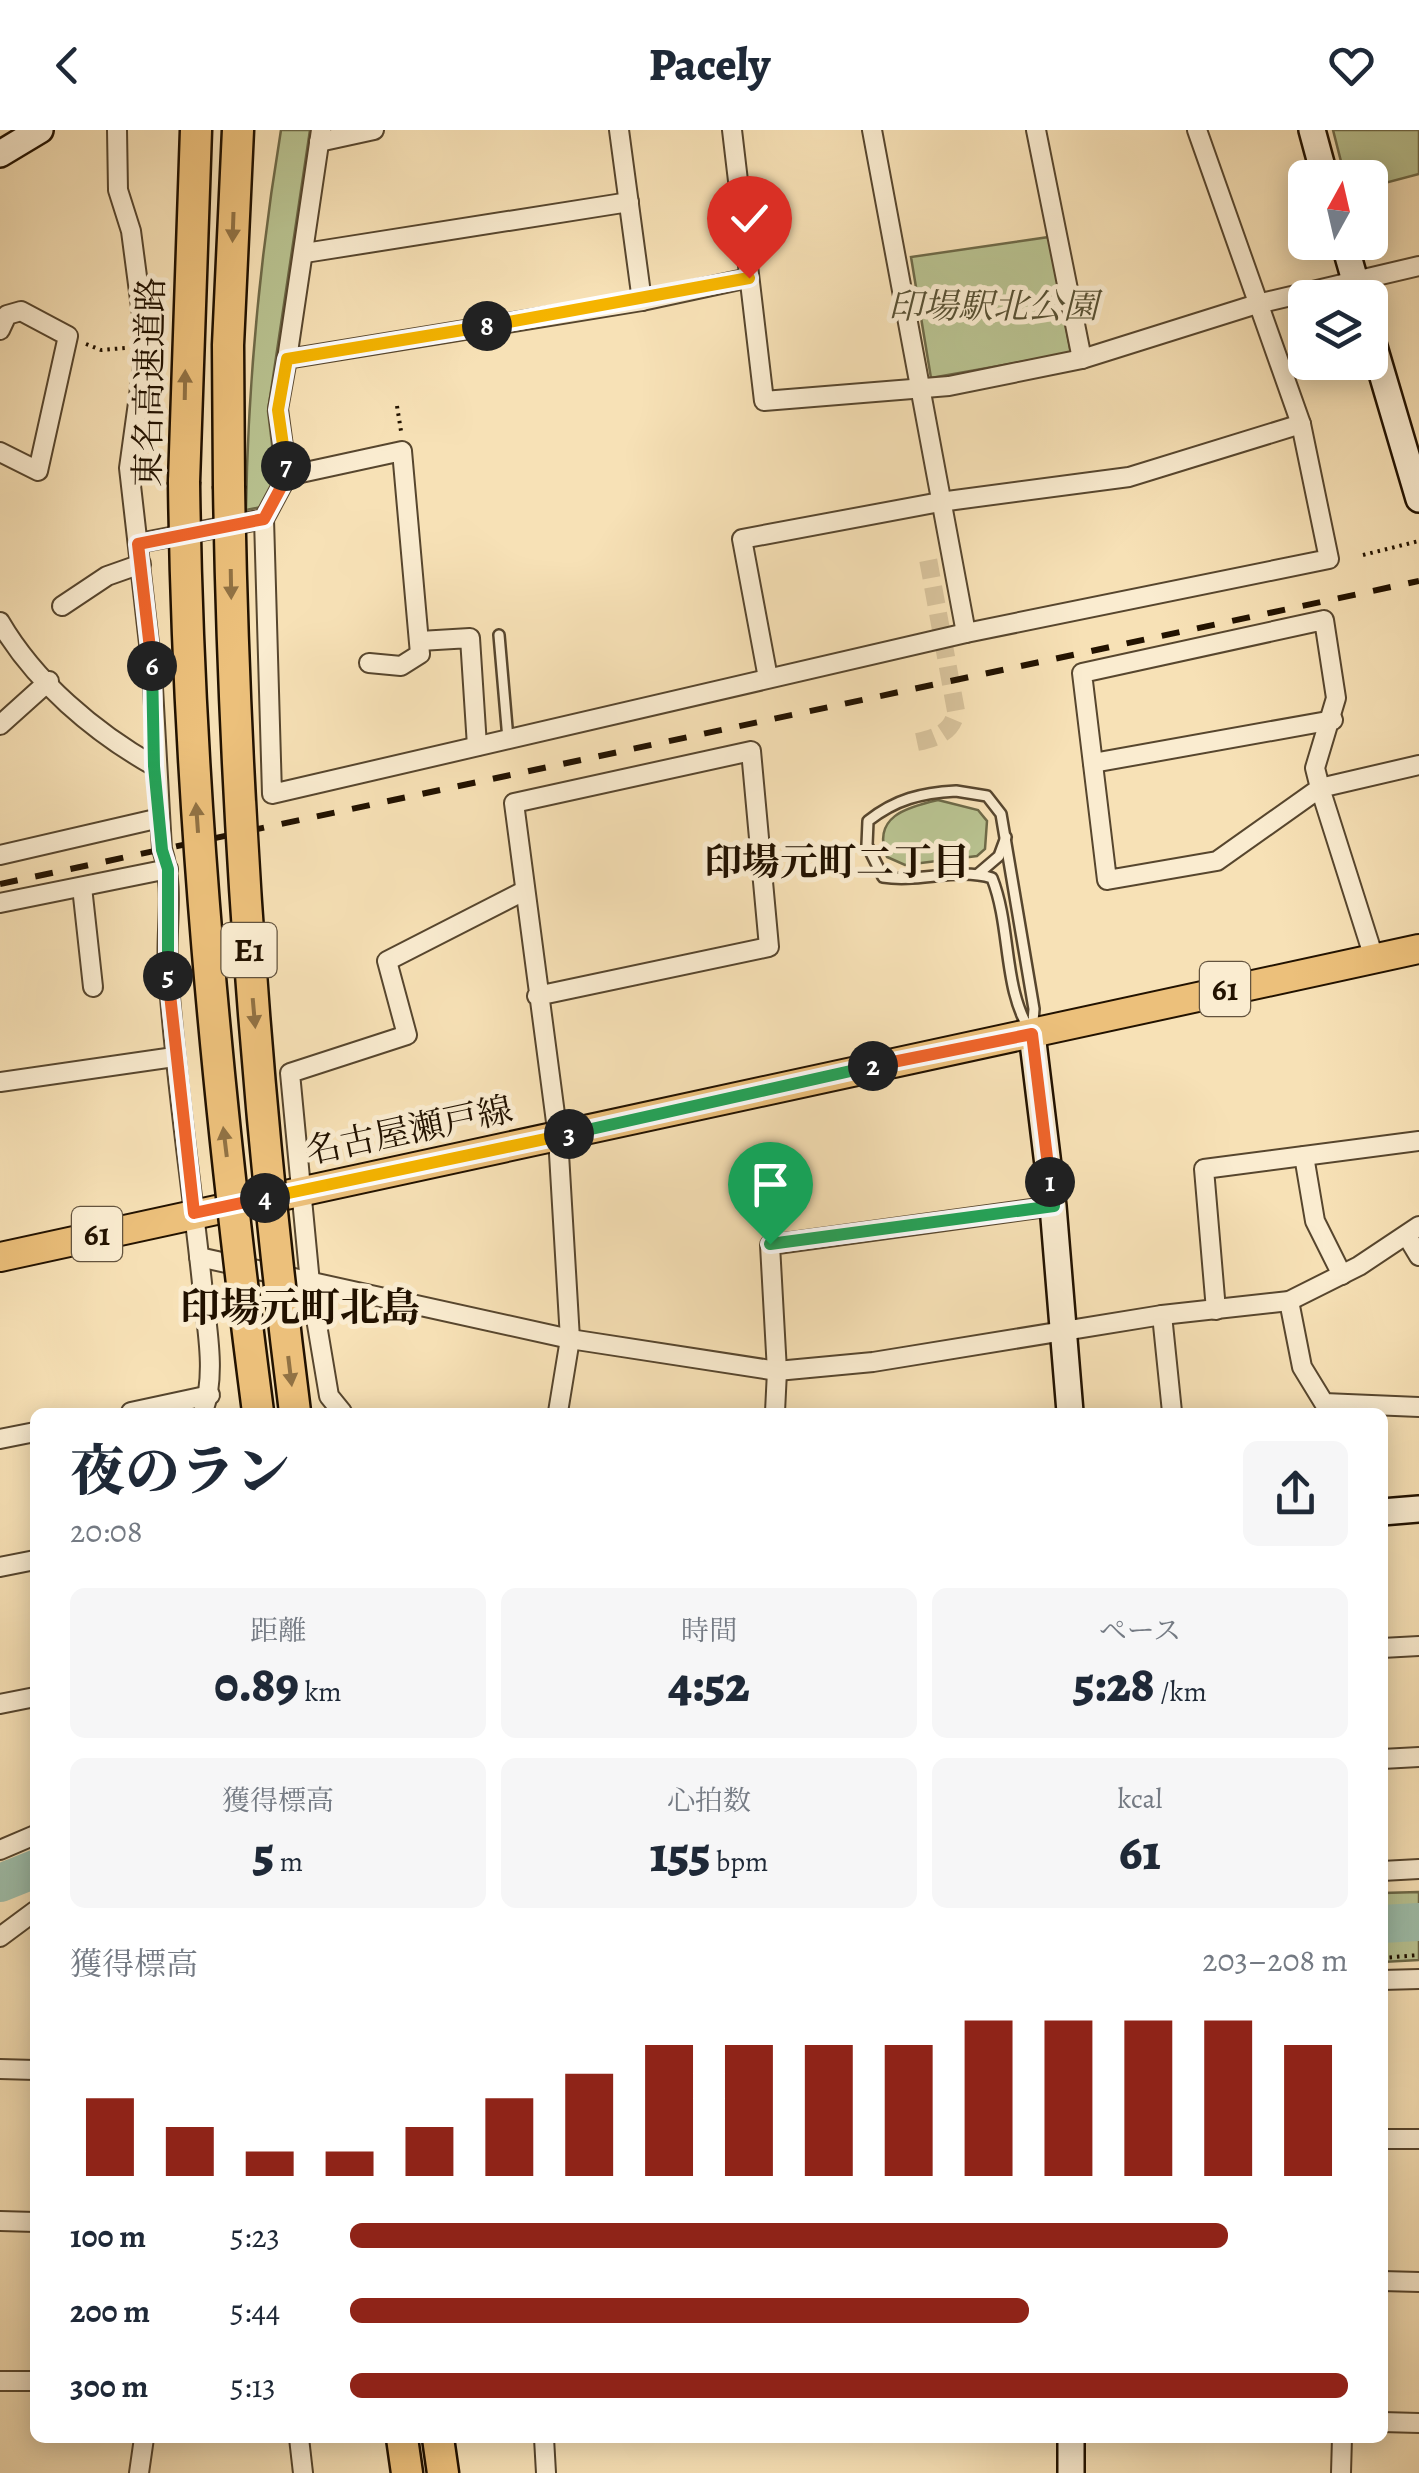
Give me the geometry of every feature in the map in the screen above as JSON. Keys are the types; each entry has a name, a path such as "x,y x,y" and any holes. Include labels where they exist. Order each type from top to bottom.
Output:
{"highway":[{"name":"東名高速道路","path":"196,130 184,482 191,715 218,1091 258,1408"},
{"name":"E1","path":"238,130 228,345 236,740 249,954 296,1408"},
{"path":"403,2443 407,2473"},
{"path":"439,2443 443,2473"}],"main road":[{"name":"名古屋瀬戸線","path":"0,1257 1419,948"}],"street":[{"path":"0,154 40,130"},
{"path":"117,130 118,190 131,231 146,345 129,468 152,670 154,766 162,850 168,869 166,953 174,1057 199,1257 206,1404 168,1408"},
{"path":"374,130 320,136 278,410 287,476 264,519 272,794 966,633 1329,559 1300,424 1197,130"},
{"path":"619,130 642,301"},
{"path":"732,130 764,400 949,386 1082,359 1257,304 1288,300"},
{"path":"1036,130 1082,359"},
{"path":"1312,130 1320,160"},
{"path":"878,131 918,386 966,633"},
{"path":"305,253 629,202"},
{"path":"1383,280 1419,266"},
{"path":"287,359 642,301 749,278"},
{"path":"0,330 7,315 21,311 68,336 38,471 0,452"},
{"path":"1384,380 1419,499"},
{"path":"768,678 742,539 940,502 1129,477 1300,424"},
{"path":"287,476 402,451 420,641 416,660 402,666 369,663"},
{"path":"138,544 264,519"},
{"path":"62,606 108,576 141,564"},
{"path":"1374,958 1320,788 1315,768 1333,720 1336,698 1324,620 1082,673 1107,880 1217,861 1320,788 1419,764"},
{"path":"0,622 80,716 154,766"},
{"path":"420,641 470,638 477,746"},
{"path":"0,726 48,681"},
{"path":"1094,763 1333,720"},
{"path":"536,996 769,946 752,751 514,803 536,996 558,1137 570,1339 559,1408"},
{"path":"0,854 160,818"},
{"path":"0,903 168,869"},
{"path":"82,887 93,988"},
{"path":"338,1408 328,1396 310,1283 290,1073 407,1035 387,961 524,890"},
{"path":"1032,1034 1054,1206 1070,1408"},
{"path":"0,1082 174,1057"},
{"path":"1216,1310 1204,1170 1419,1141"},
{"path":"1304,1156 1315,1221 1342,1275"},
{"path":"774,1408 777,1371 770,1244 1054,1206"},
{"path":"199,1257 570,1339 777,1371 873,1362 1162,1315 1289,1301 1342,1275 1413,1231 1419,1256"},
{"path":"1289,1301 1302,1367 1324,1403 1419,1407"},
{"path":"1162,1315 1172,1408"},
{"path":"0,1439 30,1433"},
{"path":"1388,1512 1419,1510"},
{"path":"0,1567 30,1561"},
{"path":"1388,1648 1419,1646"},
{"path":"0,1704 30,1699"},
{"path":"1388,1759 1419,1757"},
{"path":"0,1850 30,1837"},
{"path":"1388,1871 1419,1869"},
{"path":"0,1937 30,1915"},
{"path":"1388,1980 1419,1979"},
{"path":"0,2069 30,2070"},
{"path":"1388,2140 1419,2140"},
{"path":"0,2221 30,2222"},
{"path":"1388,2282 1419,2282"},
{"path":"0,2380 30,2381"},
{"path":"1388,2422 1419,2423"},
{"path":"139,2473 143,2443"},
{"path":"299,2443 302,2473"},
{"path":"544,2443 546,2473"},
{"path":"1071,2473 1072,2443"},
{"path":"1342,2443 1342,2473"}],"lane":[{"path":"499,635 508,739"},
{"path":"956,792 987,796 996,803 1007,834 1034,1009 1032,1034 1016,1011 1002,905 992,878 978,874 904,880 883,877 866,845 868,821 905,798 956,792"},
{"path":"978,874 999,856 1007,834"}],"path":[{"path":"100,350 146,345"},
{"path":"397,406 402,451"},
{"path":"1363,555 1419,541"},
{"path":"1388,1958 1419,1956"}],"green space":[{"path":"281,130 310,130 268,411 276,477 261,507 246,510 256,319"},
{"path":"1333,130 1419,130 1419,174 1388,182 1388,160 1341,160"},
{"name":"印場駅北公園","path":"1049,237 1071,353 931,378 911,257"},
{"path":"938,800 978,810 987,821 985,849 977,856 905,865 887,857 883,843 888,823 904,811"},
{"path":"1419,1892 1419,1960 1388,1962 1388,1893"}],"waterway":[{"path":"0,1883 30,1871"},
{"path":"1388,1924 1419,1922"}],"tunnel":[{"path":"917,742 942,733 956,711 928,559"}],"railway":[{"path":"0,884 1419,581"}],"district":[{"name":"印場元町二丁目","path":"837,862"},
{"name":"印場元町北島","path":"300,1307"}],"route":[{"path":"749,278 642,301 287,359 278,410 287,476 264,519 138,544 152,670 154,766 162,850 168,869 166,953 174,1057 194,1213 1032,1034 1054,1206 770,1244"}]}
